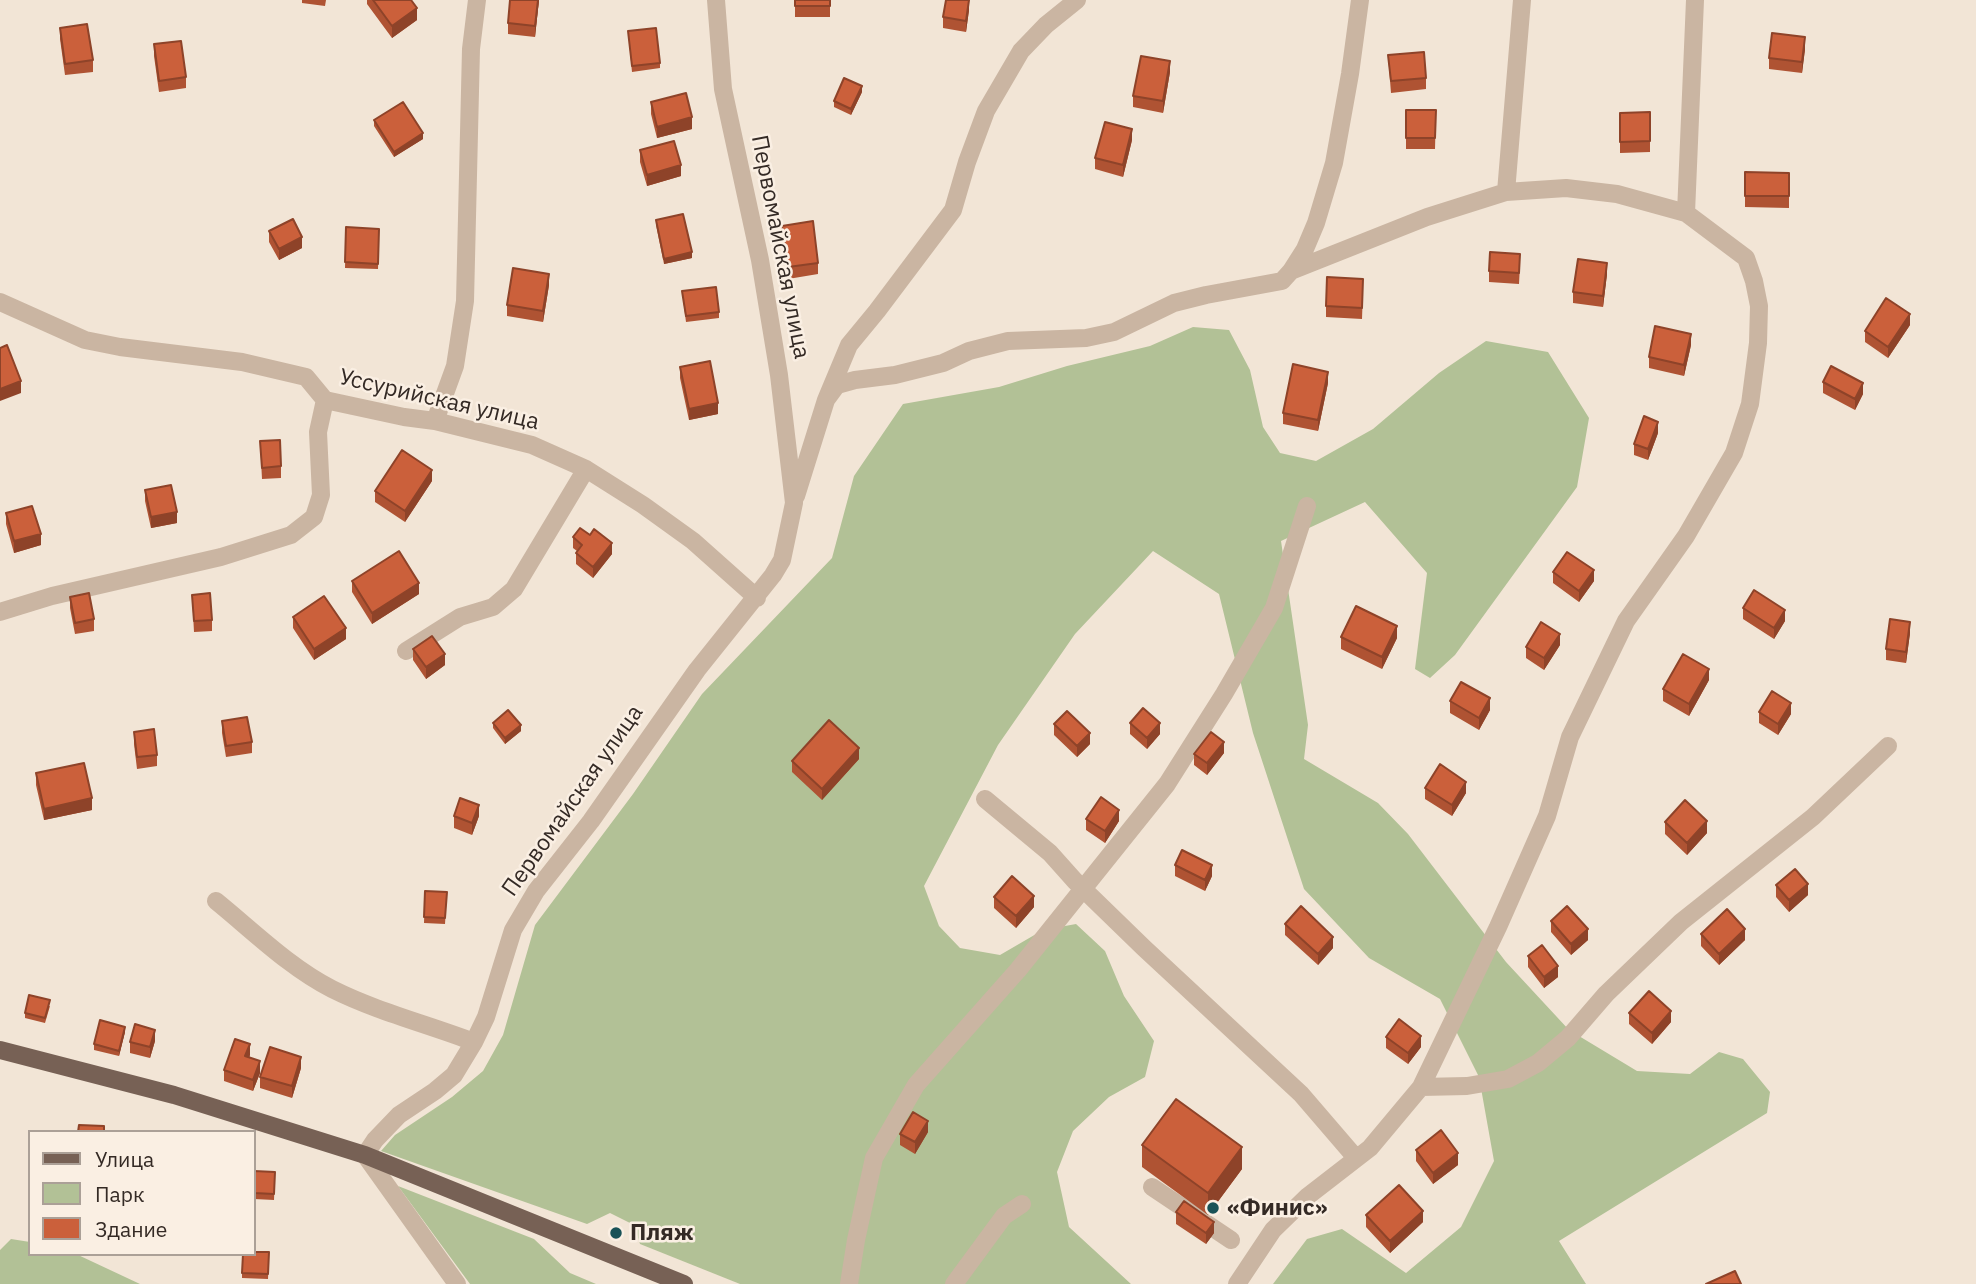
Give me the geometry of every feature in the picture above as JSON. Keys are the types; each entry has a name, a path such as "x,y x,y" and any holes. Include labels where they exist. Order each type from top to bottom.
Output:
{"main road":[{"path":"0,1050 174,1095 365,1156 684,1284"}],"street":[{"path":"435,421 455,366 465,301 471,49 477,0"},
{"name":"Первомайская улица","path":"365,1156 375,1140 399,1115 454,1075 486,1017 513,930 536,891 590,821 697,670 757,598 782,560 794,503 826,400 849,345 953,210 986,111 1021,51 1046,25 1077,0"},
{"path":"826,400 837,385 855,380 895,375 943,363 970,351 1008,341 1086,338 1114,332 1174,303 1282,281 1305,249 1316,223 1334,163 1360,0"},
{"path":"1506,192 1522,0"},
{"path":"1686,213 1695,0"},
{"name":"Первомайская улица","path":"721,4 723,89 752,214 779,375 794,503"},
{"path":"1237,1284 1273,1230 1308,1196 1370,1147 1421,1087 1499,927 1546,816 1570,737 1626,621 1686,536 1729,463 1751,404 1758,343 1759,306 1746,258 1686,213 1617,194 1566,188 1506,192 1427,217 1291,271"},
{"name":"Уссурийская улица","path":"0,302 85,340 242,362 306,377 325,400 435,421 533,445 586,469 643,505 693,541 757,598"},
{"path":"0,612 52,596 221,557 291,535 314,517 321,495 318,432 325,400"},
{"path":"406,651 460,617 493,607 514,589 586,469"},
{"path":"849,1284 874,1158 916,1085 1018,970 1167,784 1274,608 1307,506"},
{"path":"1421,1087 1467,1086 1508,1079 1538,1063 1568,1038 1606,994 1681,922 1813,817 1888,746"},
{"path":"985,799 1050,853 1082,888 1301,1094 1356,1158"},
{"path":"216,901 297,967 331,988 403,1018 474,1042"},
{"path":"365,1156 457,1284"},
{"path":"1152,1187 1231,1240"},
{"path":"954,1284 1004,1216 1022,1204"}],"green space":[{"path":"1193,327 1229,330 1250,370 1263,427 1280,453 1316,461 1373,429 1439,373 1486,341 1548,352 1589,418 1577,487 1455,655 1430,678 1415,669 1427,573 1365,502 1281,541 1308,725 1304,759 1378,803 1408,834 1506,962 1569,1030 1637,1071 1690,1074 1719,1052 1743,1059 1770,1092 1767,1113 1559,1241 1586,1284 1273,1284 1307,1239 1342,1229 1406,1273 1461,1227 1494,1161 1479,1077 1440,999 1369,958 1304,889 1253,733 1219,594 1153,551 1075,634 998,745 924,886 939,926 960,948 1000,955 1043,930 1076,924 1105,951 1124,996 1154,1041 1145,1077 1109,1097 1073,1131 1057,1172 1069,1227 1131,1284 740,1284 640,1244 634,1225 610,1213 587,1224 381,1151 395,1135 452,1097 483,1071 503,1035 535,925 633,794 702,694 832,558 854,476 903,404 999,387 1067,366 1150,346"},
{"path":"398,1186 534,1239 570,1273 596,1284 470,1284"},
{"path":"11,1239 28,1242 28,1256 80,1256 140,1284 0,1284 0,1250"}],"building":[{"path":"373,0 411,0 417,8 392,26"},
{"path":"510,0 538,0 535,26 508,23"},
{"path":"795,0 830,0 830,6 795,6"},
{"path":"946,0 969,0 966,21 943,17"},
{"path":"87,24 93,60 65,64 60,28"},
{"path":"656,28 660,63 632,66 628,31"},
{"path":"1772,33 1805,37 1802,62 1769,58"},
{"path":"181,41 186,77 159,81 154,44"},
{"path":"1424,52 1426,78 1391,81 1388,55"},
{"path":"1141,56 1170,61 1163,101 1133,96"},
{"path":"844,78 862,86 851,109 834,101"},
{"path":"686,93 692,117 657,127 651,102"},
{"path":"403,102 423,133 394,152 374,120"},
{"path":"1406,110 1436,110 1435,138 1406,138"},
{"path":"1650,112 1650,141 1620,142 1620,113"},
{"path":"1105,122 1132,129 1123,165 1095,158"},
{"path":"674,141 681,165 647,175 640,150"},
{"path":"1745,172 1789,173 1789,196 1745,196"},
{"path":"683,214 692,252 664,259 656,220"},
{"path":"293,219 302,237 279,249 269,231"},
{"path":"813,221 818,263 788,267 782,226"},
{"path":"346,227 379,229 378,264 345,262"},
{"path":"1490,252 1520,254 1519,273 1489,271"},
{"path":"1578,259 1607,263 1603,296 1573,292"},
{"path":"513,268 549,274 543,311 507,305"},
{"path":"1327,277 1363,279 1362,308 1326,306"},
{"path":"716,287 719,312 686,316 682,291"},
{"path":"1886,298 1910,314 1888,347 1865,331"},
{"path":"1655,326 1691,334 1684,365 1649,357"},
{"path":"7,345 21,381 0,389 0,348"},
{"path":"710,361 718,403 689,409 680,367"},
{"path":"1293,364 1328,372 1318,420 1283,413"},
{"path":"1831,366 1863,383 1855,399 1823,382"},
{"path":"1644,416 1658,422 1648,449 1634,444"},
{"path":"280,440 281,466 262,468 260,441"},
{"path":"402,450 432,470 405,511 375,491"},
{"path":"171,485 177,512 151,517 145,490"},
{"path":"32,506 41,534 14,541 6,513"},
{"path":"580,528 590,535 594,529 612,543 593,567 576,553 582,545 573,537"},
{"path":"399,551 419,583 372,613 352,581"},
{"path":"1567,552 1594,570 1579,591 1553,572"},
{"path":"1754,590 1785,610 1774,628 1743,608"},
{"path":"89,593 94,619 75,623 70,597"},
{"path":"210,593 212,620 194,621 192,595"},
{"path":"324,596 346,628 314,649 293,617"},
{"path":"1356,606 1397,626 1382,657 1341,637"},
{"path":"1890,619 1910,622 1906,652 1886,649"},
{"path":"1541,622 1560,634 1544,658 1526,647"},
{"path":"432,636 445,654 426,667 413,649"},
{"path":"1683,654 1709,669 1689,704 1663,689"},
{"path":"1461,682 1490,698 1479,718 1450,701"},
{"path":"1772,691 1791,703 1778,724 1759,712"},
{"path":"1143,708 1160,723 1147,738 1130,723"},
{"path":"508,710 521,725 505,738 493,723"},
{"path":"1067,711 1090,733 1077,746 1054,724"},
{"path":"247,717 252,742 226,746 222,721"},
{"path":"829,720 859,748 822,789 792,761"},
{"path":"154,729 157,755 137,757 134,732"},
{"path":"1211,732 1224,742 1207,763 1194,754"},
{"path":"84,763 92,798 44,809 36,773"},
{"path":"1440,764 1466,782 1452,805 1425,788"},
{"path":"1101,797 1119,810 1105,831 1086,819"},
{"path":"460,798 479,805 472,823 454,816"},
{"path":"1685,800 1707,821 1687,843 1665,822"},
{"path":"1182,850 1212,865 1205,880 1175,865"},
{"path":"1795,869 1808,884 1789,900 1776,885"},
{"path":"1012,876 1034,896 1016,916 994,897"},
{"path":"425,891 447,892 445,918 424,917"},
{"path":"1301,906 1333,937 1318,954 1285,924"},
{"path":"1567,906 1588,929 1571,944 1551,921"},
{"path":"1727,909 1745,929 1719,954 1701,934"},
{"path":"1542,945 1558,966 1544,977 1528,956"},
{"path":"1649,991 1671,1011 1652,1033 1629,1013"},
{"path":"29,995 50,1000 45,1018 25,1013"},
{"path":"1399,1019 1421,1036 1408,1053 1386,1037"},
{"path":"100,1020 125,1027 119,1051 94,1044"},
{"path":"135,1024 155,1030 150,1047 130,1042"},
{"path":"235,1039 250,1044 245,1056 260,1061 253,1080 224,1070"},
{"path":"270,1047 301,1057 292,1086 260,1077"},
{"path":"1176,1099 1242,1147 1208,1193 1142,1145"},
{"path":"913,1112 928,1121 915,1142 900,1134"},
{"path":"79,1125 104,1126 104,1130 78,1130"},
{"path":"1441,1130 1458,1153 1433,1173 1416,1150"},
{"path":"256,1171 275,1172 274,1194 256,1193"},
{"path":"1399,1185 1423,1211 1390,1241 1366,1215"},
{"path":"1184,1201 1214,1222 1206,1233 1176,1212"},
{"path":"269,1252 268,1274 242,1273 243,1256"},
{"path":"1735,1271 1741,1284 1706,1284"}],"place":[{"name":"«Финис»","path":"1213,1208"},
{"name":"Пляж","path":"616,1233"}]}
